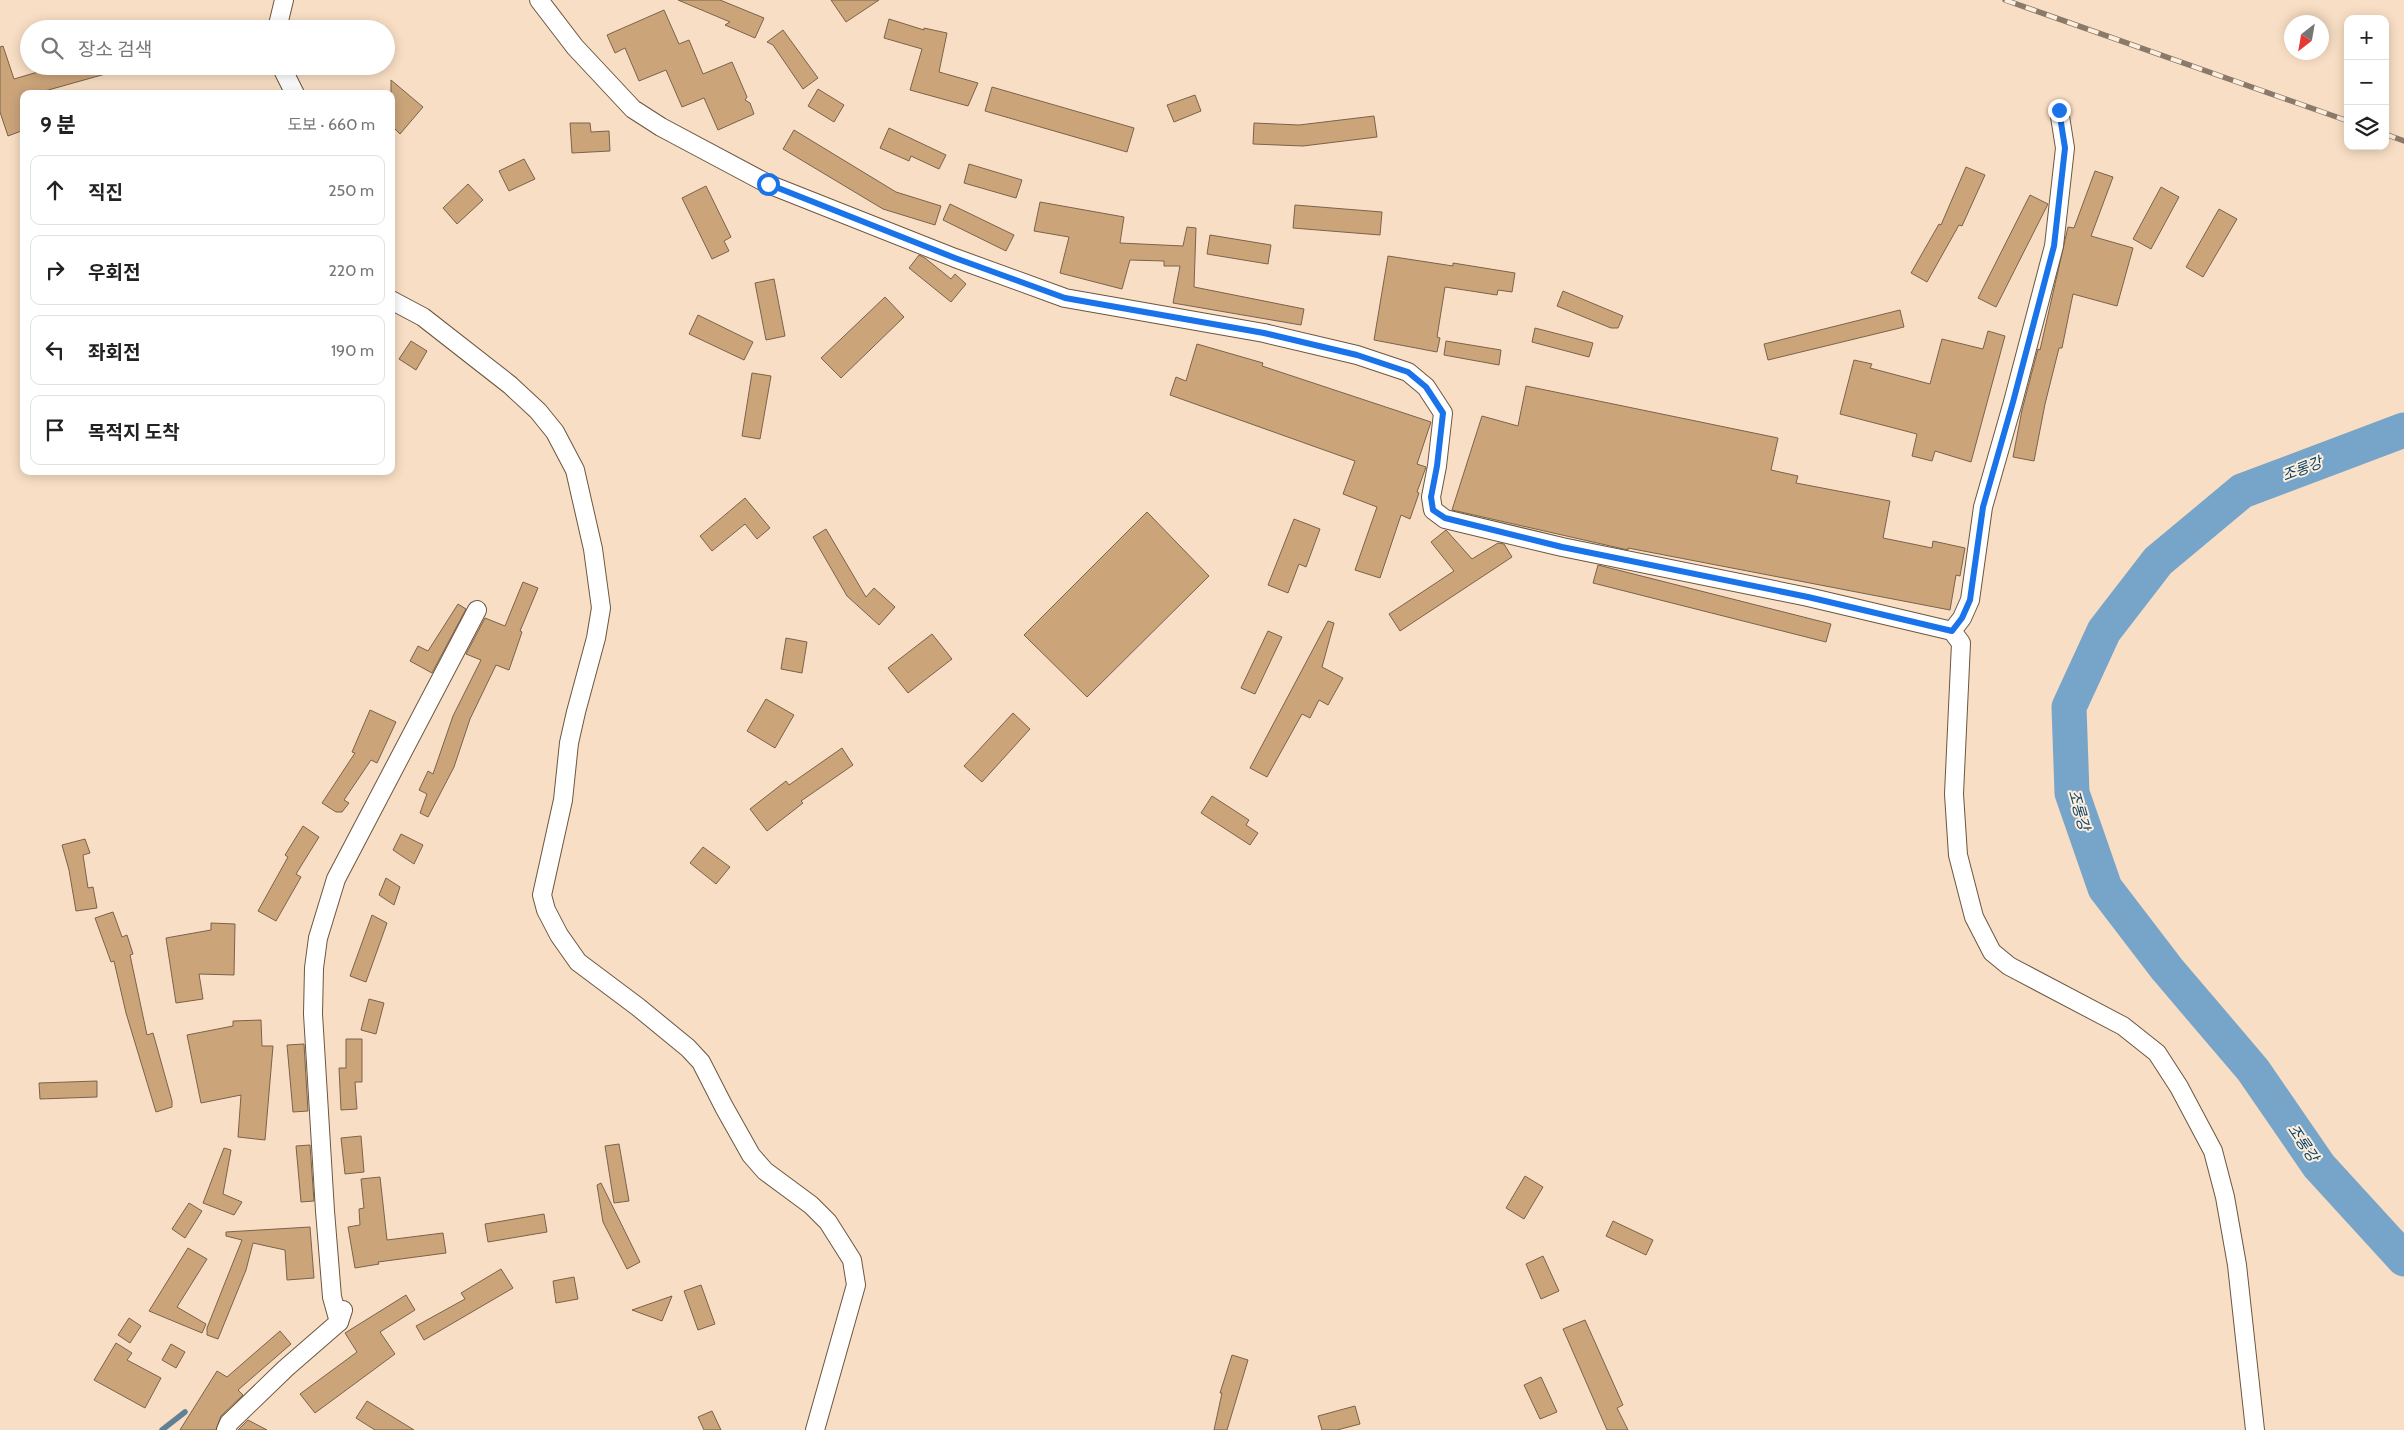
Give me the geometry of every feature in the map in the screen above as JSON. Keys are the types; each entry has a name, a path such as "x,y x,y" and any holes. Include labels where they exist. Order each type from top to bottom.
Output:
{"street":[{"path":"279,20 284,0"},
{"path":"539,0 575,47 634,109 685,140 768,184 955,258 1065,298 1264,333 1357,355 1408,372 1426,387 1443,413 1437,466 1431,497 1433,510 1445,518 1562,547 1808,597 1952,631 1961,643 1954,794 1958,855 1974,917 1992,952 2009,966 2123,1026 2157,1053 2179,1086 2213,1151 2225,1197 2237,1265 2255,1430"},
{"path":"286,75 293,90"},
{"path":"1952,631 1962,618 1970,600 1983,507 2054,246 2065,148 2059,110"},
{"path":"395,302 423,317 510,385 538,411 555,432 575,470 593,549 601,608 596,638 569,743 563,800 542,895 546,910 559,935 578,962 638,1007 688,1048 701,1062 751,1155 765,1172 812,1205 828,1222 852,1260 856,1285 815,1430"},
{"path":"339,1322 332,1297 313,1014 314,968 318,938 336,879 476,610"},
{"path":"226,1430 229,1423 286,1368 339,1322 346,1303"}],"building":[{"path":"678,0 720,0 764,18 755,38 725,25 730,22"},
{"path":"831,0 879,0 846,22"},
{"path":"664,10 679,44 689,40 703,74 732,62 747,97 745,100 750,103 754,114 718,130 704,98 682,107 666,70 639,81 625,48 615,53 607,35"},
{"path":"889,19 924,30 924,28 947,33 939,72 978,83 968,106 910,90 922,49 884,38"},
{"path":"783,30 818,78 803,89 773,45 767,42"},
{"path":"3,46 14,79 28,75 102,75 48,90 20,90 20,132 8,136 0,112 0,47"},
{"path":"391,80 423,107 400,134 395,129 395,90 391,90"},
{"path":"992,87 1134,128 1127,152 985,111"},
{"path":"818,89 844,105 834,122 808,106"},
{"path":"1195,95 1201,111 1174,122 1167,105"},
{"path":"1374,116 1377,137 1303,146 1253,144 1254,123 1299,125"},
{"path":"570,123 590,123 591,132 609,131 610,151 572,153"},
{"path":"889,128 946,155 939,169 911,156 909,161 880,148"},
{"path":"794,130 896,192 941,206 935,225 883,209 783,149"},
{"path":"524,159 535,179 509,191 499,171"},
{"path":"969,164 1022,180 1016,198 964,183"},
{"path":"1966,167 1985,175 1962,226 1959,225 1927,282 1911,273 1939,224 1941,225"},
{"path":"2095,171 2113,177 2091,236 2133,248 2117,306 2073,294 2062,348 2059,348 2045,404 2034,461 2013,457 2022,410 2038,349 2040,350 2068,227 2074,228"},
{"path":"468,184 483,200 457,224 443,208"},
{"path":"706,186 731,237 724,241 729,251 712,259 682,198"},
{"path":"2161,187 2179,197 2151,249 2133,239"},
{"path":"2030,195 2048,204 1996,307 1978,298"},
{"path":"1040,202 1124,217 1120,243 1183,246 1187,227 1196,228 1194,287 1304,309 1301,325 1173,303 1180,266 1164,266 1164,261 1130,260 1122,289 1060,273 1069,237 1034,231"},
{"path":"950,204 1014,235 1006,251 943,220"},
{"path":"1295,205 1382,212 1380,235 1293,228"},
{"path":"2219,209 2237,219 2203,277 2186,267"},
{"path":"1210,235 1271,245 1268,264 1207,254"},
{"path":"919,255 951,279 955,274 966,284 951,302 909,268"},
{"path":"1388,256 1453,266 1453,263 1515,273 1512,292 1498,290 1497,295 1445,287 1437,337 1440,338 1437,352 1374,340"},
{"path":"774,279 785,336 766,340 755,283"},
{"path":"1563,291 1623,316 1618,328 1611,328 1557,306"},
{"path":"885,297 904,317 841,378 821,358"},
{"path":"1900,310 1904,327 1768,360 1764,344"},
{"path":"698,315 753,342 744,360 689,334"},
{"path":"1535,328 1593,343 1589,357 1532,342"},
{"path":"1988,331 2005,336 1971,462 1935,451 1932,461 1912,456 1917,434 1840,414 1854,360 1872,364 1870,368 1930,384 1942,339 1983,349"},
{"path":"411,341 427,351 416,370 399,359"},
{"path":"1446,341 1501,350 1499,365 1444,355"},
{"path":"1197,344 1263,363 1262,366 1431,422 1417,464 1426,467 1417,492 1419,493 1410,519 1401,515 1380,578 1355,570 1377,507 1343,494 1355,461 1170,395 1176,377 1186,381"},
{"path":"752,373 771,376 760,439 742,436"},
{"path":"1526,386 1778,438 1771,470 1798,476 1796,483 1890,501 1883,538 1932,548 1933,541 1965,548 1960,576 1956,575 1950,610 1628,548 1628,550 1452,510 1482,416 1518,426"},
{"path":"745,498 770,528 757,539 745,524 712,551 700,536"},
{"path":"1147,512 1209,576 1087,697 1024,635"},
{"path":"1294,519 1320,529 1306,567 1299,564 1288,593 1268,585"},
{"path":"826,529 866,597 874,588 895,607 879,625 847,596 813,537"},
{"path":"1446,530 1472,559 1498,543 1504,544 1512,557 1400,631 1389,614 1454,571 1431,542"},
{"path":"1598,565 1831,624 1826,642 1593,583"},
{"path":"523,582 538,588 520,631 522,632 509,670 496,665 470,719 454,767 428,817 420,813 427,794 419,790 428,771 433,774 453,716 481,660 466,654 485,618 505,626"},
{"path":"458,604 466,609 432,673 410,661 418,646 428,651"},
{"path":"1328,621 1334,623 1322,667 1343,678 1328,705 1319,700 1310,718 1302,714 1267,777 1250,768"},
{"path":"1268,631 1282,637 1255,694 1241,688"},
{"path":"932,634 952,659 908,693 888,668"},
{"path":"786,638 807,642 802,673 781,669"},
{"path":"766,699 794,715 775,748 747,731"},
{"path":"370,710 396,722 377,763 371,760 344,800 349,803 342,812 336,812 322,803 355,753 352,752"},
{"path":"1013,713 1030,729 982,782 964,766"},
{"path":"842,748 853,765 801,801 803,803 767,831 750,809 786,781 789,785"},
{"path":"1212,796 1249,820 1246,825 1258,833 1250,845 1201,813"},
{"path":"303,826 319,837 296,874 301,877 276,921 258,911 288,857 285,855"},
{"path":"401,834 423,845 414,864 393,850"},
{"path":"85,839 90,853 83,855 88,888 93,887 97,908 76,911 69,870 62,845"},
{"path":"703,847 730,867 716,884 690,863"},
{"path":"386,878 400,887 394,905 379,895"},
{"path":"113,912 122,937 127,935 133,954 130,955 147,1035 153,1033 172,1101 172,1107 156,1112 126,1013 114,961 111,962 95,918"},
{"path":"372,915 387,923 366,982 350,976"},
{"path":"211,923 235,924 234,975 199,974 203,999 176,1003 166,938 211,930"},
{"path":"369,999 384,1003 376,1034 361,1030"},
{"path":"261,1020 262,1046 273,1046 265,1140 238,1137 241,1095 201,1103 187,1035 233,1026 233,1021"},
{"path":"346,1039 362,1039 362,1082 355,1082 357,1109 341,1110 339,1068 346,1068"},
{"path":"304,1044 308,1111 293,1112 287,1045"},
{"path":"97,1081 97,1097 40,1099 39,1083"},
{"path":"361,1136 364,1172 345,1174 341,1138"},
{"path":"619,1144 629,1201 614,1203 605,1146"},
{"path":"310,1145 314,1201 301,1202 296,1146"},
{"path":"224,1148 231,1150 223,1194 242,1202 234,1215 203,1203"},
{"path":"1525,1176 1543,1187 1524,1219 1506,1208"},
{"path":"380,1177 387,1240 443,1233 446,1253 378,1262 379,1264 355,1268 348,1227 360,1225 359,1209 364,1208 361,1179"},
{"path":"601,1183 640,1262 627,1269 603,1222 597,1185"},
{"path":"189,1203 202,1211 185,1238 172,1229"},
{"path":"544,1214 547,1232 488,1242 485,1224"},
{"path":"1613,1221 1653,1240 1646,1255 1606,1236"},
{"path":"310,1227 314,1278 287,1280 285,1250 253,1243 246,1270 218,1339 207,1335 207,1328 242,1240 226,1236 226,1232"},
{"path":"188,1248 207,1259 177,1307 206,1324 202,1333 149,1311"},
{"path":"1543,1256 1559,1291 1541,1299 1526,1264"},
{"path":"501,1269 513,1288 424,1340 416,1326 465,1299 461,1293"},
{"path":"574,1277 578,1299 556,1303 553,1281"},
{"path":"701,1285 715,1324 698,1330 684,1291"},
{"path":"406,1295 415,1310 380,1332 395,1354 315,1413 300,1394 357,1352 345,1333"},
{"path":"672,1296 662,1321 632,1310"},
{"path":"129,1318 141,1326 130,1343 118,1335"},
{"path":"1585,1320 1623,1405 1617,1408 1628,1430 1607,1430 1563,1329"},
{"path":"280,1331 291,1344 238,1390 243,1395 221,1416 216,1430 180,1430 217,1371 227,1377"},
{"path":"116,1343 132,1353 127,1360 161,1378 145,1408 94,1380"},
{"path":"171,1344 185,1352 176,1368 162,1360"},
{"path":"1232,1355 1248,1360 1227,1430 1214,1430 1222,1393 1220,1393"},
{"path":"1541,1377 1557,1412 1540,1419 1524,1385"},
{"path":"367,1401 414,1430 375,1430 356,1418"},
{"path":"1355,1406 1360,1424 1337,1430 1322,1430 1318,1416"},
{"path":"712,1411 721,1430 704,1430 698,1417"},
{"path":"248,1420 267,1430 238,1430"}],"waterway":[{"name":"조롱강","path":"2404,430 2242,491 2158,561 2104,631 2069,707 2072,793 2105,888 2167,969 2253,1070 2319,1166 2404,1259"},
{"path":"162,1430 185,1412"}],"railway":[{"path":"2005,0 2344,120"},
{"path":"2389,135 2404,141"}],"route":[{"path":"768,184 955,258 1065,298 1264,333 1357,355 1408,372 1426,387 1443,413 1437,466 1431,497 1433,510 1445,518 1562,547 1808,597 1952,631 1962,618 1970,600 1983,507 1989,481 2013,402 2054,246 2065,148 2059,110"}]}
